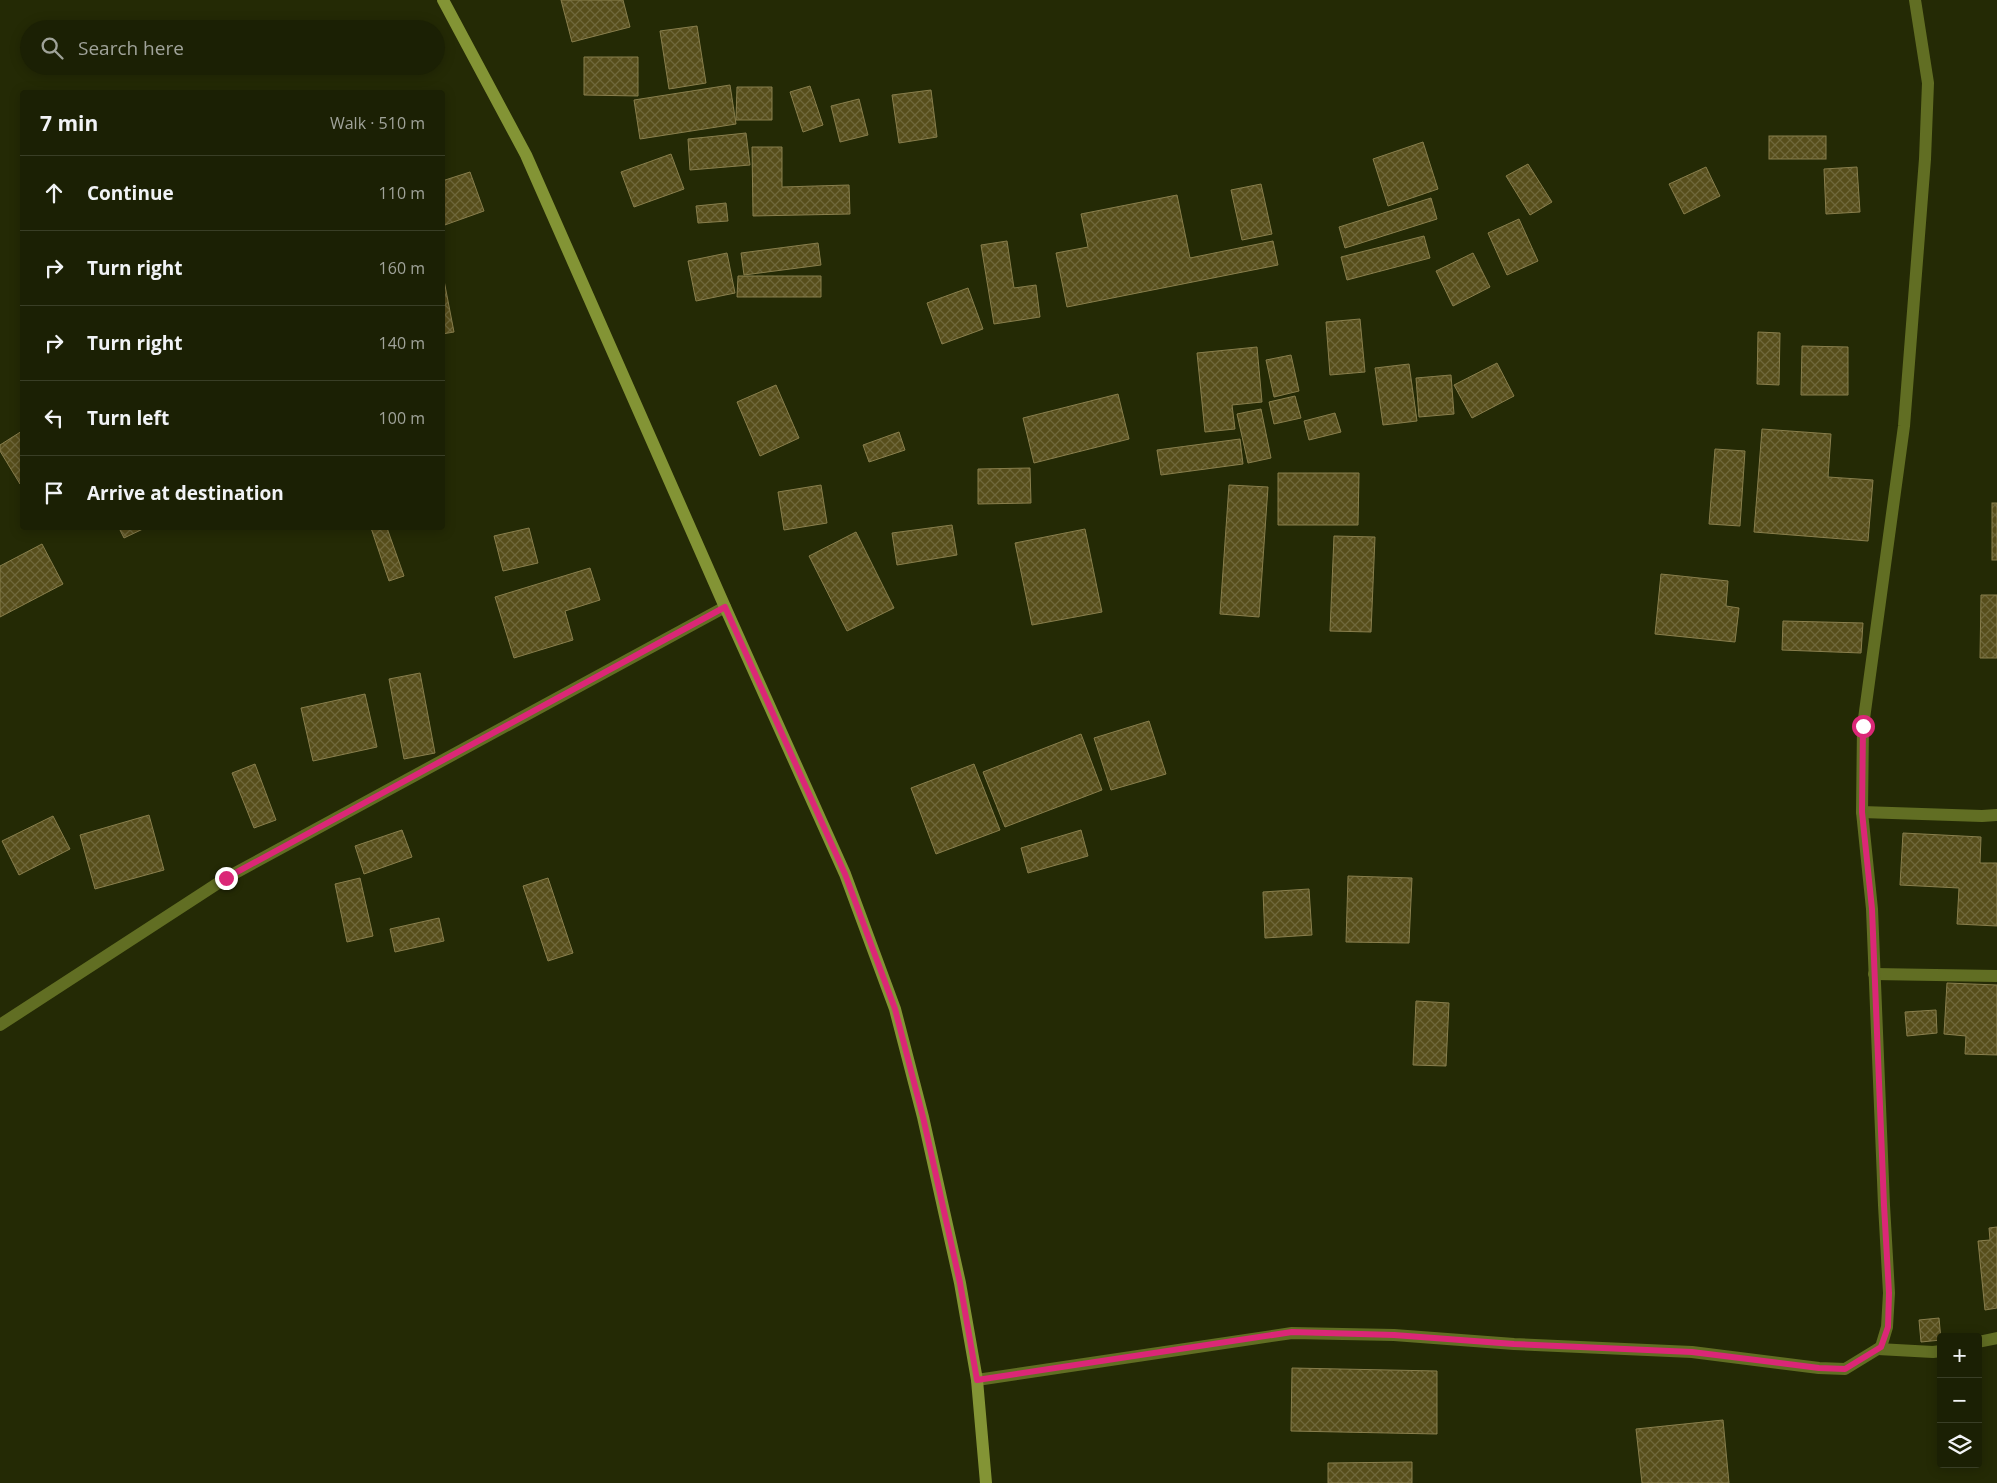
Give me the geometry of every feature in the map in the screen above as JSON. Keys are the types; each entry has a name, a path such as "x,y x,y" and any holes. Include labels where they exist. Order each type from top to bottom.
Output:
{"street":[{"path":"443,0 526,155 845,874 895,1009 923,1117 960,1283 977,1380 986,1483"},
{"path":"977,1380 1292,1332 1394,1335 1514,1344 1692,1352 1819,1368 1845,1369 1881,1347 1888,1327 1889,1293 1872,909 1862,812 1863,726 1904,426 1925,159 1928,83 1915,0"},
{"path":"0,1025 226,878 725,607"},
{"path":"1862,812 1997,815"},
{"path":"1874,974 1997,976"},
{"path":"1982,1341 1997,1338"},
{"path":"1878,1349 1937,1352"}],"building":[{"path":"561,0 623,0 630,27 572,42"},
{"path":"697,26 706,83 669,89 660,31"},
{"path":"584,57 638,57 638,96 584,95"},
{"path":"730,85 736,124 640,139 634,100"},
{"path":"810,86 823,125 803,132 790,92"},
{"path":"737,87 772,87 772,120 736,120"},
{"path":"931,90 937,137 899,143 892,95"},
{"path":"859,99 868,135 840,142 831,106"},
{"path":"746,133 750,165 690,170 688,139"},
{"path":"1769,136 1826,136 1826,159 1769,159"},
{"path":"1423,142 1438,189 1388,206 1373,159"},
{"path":"752,147 782,147 782,187 849,185 850,214 753,216"},
{"path":"671,154 684,189 634,207 621,172"},
{"path":"1528,164 1552,202 1530,215 1506,176"},
{"path":"1706,167 1720,196 1684,214 1669,184"},
{"path":"1857,167 1860,212 1826,214 1824,169"},
{"path":"470,172 484,211 445,225 445,180"},
{"path":"1261,184 1272,234 1242,240 1231,190"},
{"path":"1177,195 1190,258 1273,241 1278,265 1067,307 1056,253 1088,247 1081,214"},
{"path":"1431,198 1437,219 1345,248 1339,227"},
{"path":"726,203 728,221 698,223 696,206"},
{"path":"1519,219 1538,261 1507,275 1488,233"},
{"path":"1424,236 1430,258 1347,280 1341,257"},
{"path":"1007,241 1014,288 1036,285 1040,317 994,324 981,245"},
{"path":"818,243 821,265 744,275 741,253"},
{"path":"727,253 735,293 696,301 688,261"},
{"path":"1473,253 1490,287 1453,306 1436,271"},
{"path":"738,276 821,276 821,297 737,297"},
{"path":"445,286 454,332 445,334"},
{"path":"968,288 983,329 942,344 927,303"},
{"path":"1360,319 1365,372 1330,375 1326,322"},
{"path":"1758,332 1780,333 1779,385 1757,384"},
{"path":"1802,346 1848,347 1848,395 1801,395"},
{"path":"1257,347 1262,402 1232,405 1235,429 1205,432 1197,353"},
{"path":"1291,355 1299,391 1274,397 1266,360"},
{"path":"1497,363 1514,396 1472,418 1454,385"},
{"path":"1409,364 1417,421 1383,425 1375,368"},
{"path":"1451,375 1454,414 1419,417 1416,378"},
{"path":"776,385 799,438 760,456 737,402"},
{"path":"1118,394 1129,439 1034,463 1023,418"},
{"path":"1295,396 1301,418 1274,424 1269,402"},
{"path":"1261,409 1271,458 1248,463 1237,414"},
{"path":"1335,413 1341,432 1309,440 1304,421"},
{"path":"1762,429 1831,434 1828,477 1873,480 1868,541 1754,532"},
{"path":"20,432 20,484 0,451 0,445"},
{"path":"899,432 905,450 869,462 863,445"},
{"path":"1240,439 1243,464 1161,475 1157,450"},
{"path":"1715,449 1745,451 1740,526 1709,524"},
{"path":"1030,468 1031,503 978,504 978,469"},
{"path":"1278,473 1359,473 1358,525 1278,525"},
{"path":"821,485 827,523 784,530 778,492"},
{"path":"1229,485 1268,487 1259,617 1220,614"},
{"path":"1992,503 1997,503 1997,560 1992,560"},
{"path":"952,525 957,555 897,565 892,533"},
{"path":"529,528 538,563 503,571 494,536"},
{"path":"1085,529 1102,612 1032,625 1015,543"},
{"path":"120,530 141,530 124,538"},
{"path":"372,530 388,530 404,576 389,581"},
{"path":"856,532 894,608 847,631 809,556"},
{"path":"1334,536 1375,537 1371,632 1330,631"},
{"path":"42,544 63,584 0,617 0,566"},
{"path":"590,568 600,600 565,611 573,640 514,658 495,597"},
{"path":"1661,574 1728,581 1726,606 1739,608 1735,642 1655,634"},
{"path":"1981,595 1997,595 1997,658 1980,658"},
{"path":"1783,621 1863,623 1861,653 1782,650"},
{"path":"420,673 435,753 404,759 389,679"},
{"path":"365,694 377,747 313,761 301,708"},
{"path":"1149,721 1166,774 1111,790 1094,738"},
{"path":"1081,734 1102,790 1005,827 983,772"},
{"path":"255,764 276,820 254,828 232,773"},
{"path":"974,764 1000,830 936,854 911,788"},
{"path":"149,815 164,870 95,889 80,835"},
{"path":"53,816 70,849 19,875 2,841"},
{"path":"402,830 412,857 364,874 355,846"},
{"path":"1081,830 1088,856 1028,873 1021,848"},
{"path":"1903,833 1981,837 1980,863 1997,863 1997,926 1957,924 1959,888 1900,885"},
{"path":"1348,876 1412,878 1409,943 1346,942"},
{"path":"360,878 373,936 347,942 335,884"},
{"path":"548,878 573,953 548,961 523,886"},
{"path":"1309,889 1312,935 1265,938 1263,892"},
{"path":"439,918 444,941 395,952 390,929"},
{"path":"1947,983 1997,985 1997,1055 1965,1054 1966,1036 1944,1034"},
{"path":"1416,1001 1449,1003 1446,1066 1413,1065"},
{"path":"1936,1010 1937,1033 1907,1036 1905,1012"},
{"path":"1997,1227 1997,1308 1985,1310 1978,1241 1990,1240 1989,1228"},
{"path":"1939,1318 1940,1333 1937,1333 1937,1340 1921,1342 1919,1320"},
{"path":"1292,1368 1437,1371 1437,1434 1291,1431"},
{"path":"1723,1420 1729,1483 1642,1483 1636,1429"},
{"path":"1412,1462 1412,1483 1328,1483 1328,1463"}],"route":[{"path":"226,878 725,607 845,874 895,1009 923,1117 960,1283 977,1380 1292,1332 1394,1335 1514,1344 1692,1352 1819,1368 1845,1369 1881,1347 1888,1327 1889,1293 1872,909 1862,812 1863,726"}]}
